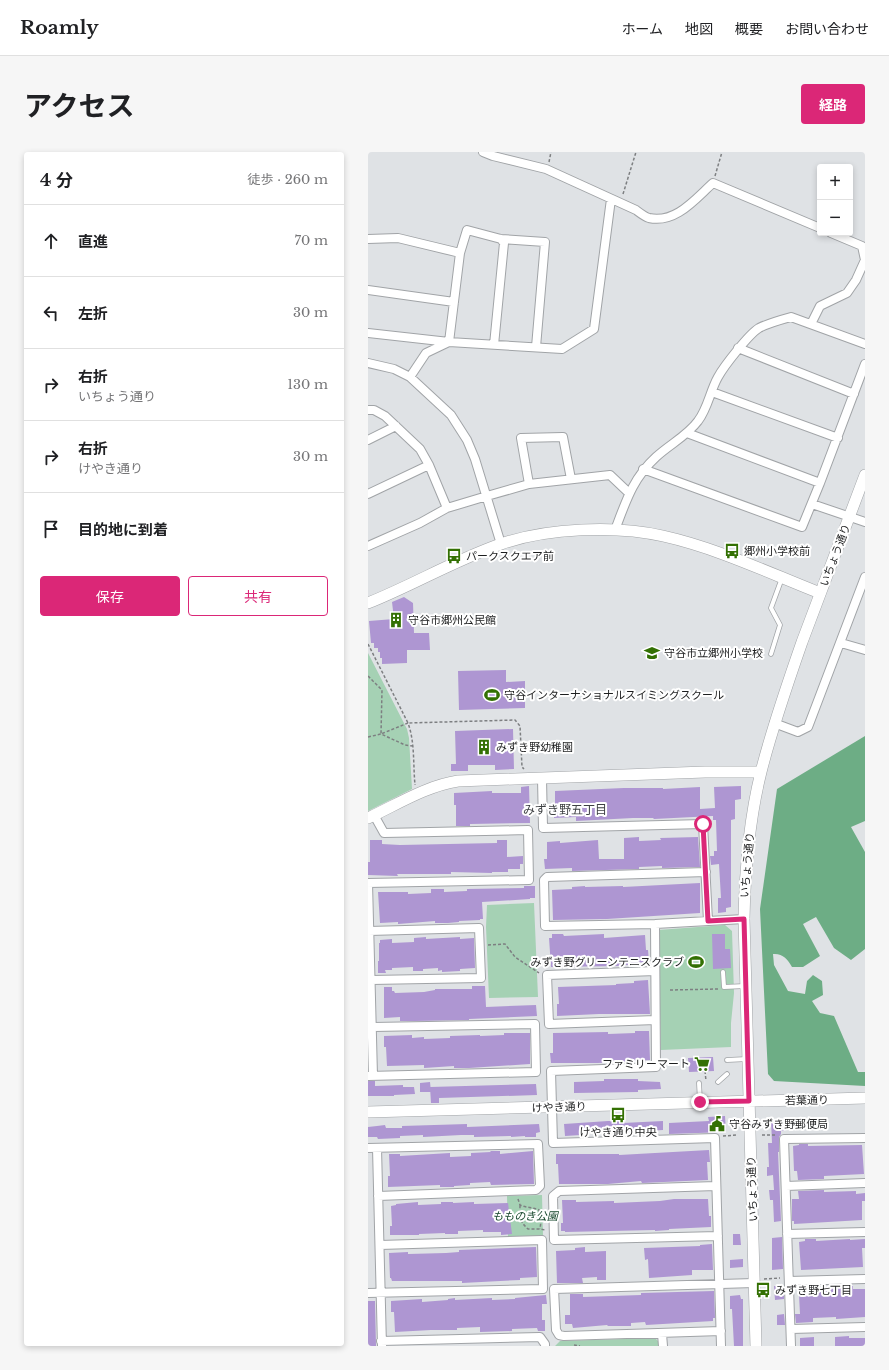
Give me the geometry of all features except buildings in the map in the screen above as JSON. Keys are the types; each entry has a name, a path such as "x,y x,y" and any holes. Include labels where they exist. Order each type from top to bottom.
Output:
{"street":[{"path":"483,152 546,169 648,218 660,219 670,217 680,212 713,183 817,227"},
{"path":"368,332 449,342 562,349 594,329 611,199"},
{"path":"449,342 460,253 467,230 501,239 545,242 536,347"},
{"path":"811,324 820,306 847,293 856,280 865,260 862,246 838,236"},
{"path":"368,239 398,238 460,253"},
{"path":"494,345 504,244 501,239"},
{"path":"368,290 454,302"},
{"path":"615,530 629,492 643,469 658,455 687,433 698,422 705,410 718,377 738,348 758,329 791,317 865,344"},
{"path":"410,377 426,353 449,342"},
{"path":"738,348 854,394"},
{"path":"368,363 394,369 410,377 451,415 467,440 475,459 488,496 501,544"},
{"path":"643,469 802,526 838,438 865,364"},
{"path":"712,392 838,438"},
{"path":"368,410 374,410 385,416 420,449 429,465 447,508"},
{"path":"368,440 396,426"},
{"path":"687,433 820,483"},
{"path":"528,484 521,438 563,437 571,479"},
{"path":"368,494 429,465"},
{"path":"368,546 447,508 528,484 610,475 629,492"},
{"name":"いちょう通り","path":"756,1346 759,1281 749,1101 744,919 745,874 750,827 761,772 774,722 820,593 865,475"},
{"path":"812,504 865,522"},
{"path":"368,603 458,561 501,544 519,539 570,531 615,530 642,532 685,542 724,555 820,593"},
{"path":"774,722 798,732 808,727 865,577"},
{"path":"841,643 865,650"},
{"path":"372,1026 535,1024 536,1072 370,1076 372,1026 368,883 529,880 528,830 384,833 371,816 415,794 442,784 458,781 705,772 761,772"},
{"path":"542,778 543,828 703,824 708,921"},
{"path":"706,872 547,877 544,880 545,926 655,924 744,919"},
{"path":"655,924 656,1067 551,1071 553,1143 715,1138 721,1346"},
{"path":"369,931 479,928 480,946 481,978 371,980"},
{"path":"655,971 547,975 549,1024 655,1020"},
{"name":"若葉通り","path":"749,1101 865,1098"},
{"name":"けやき通り","path":"368,1112 749,1101"},
{"path":"791,1346 784,1139 865,1138"},
{"path":"378,1196 536,1190 540,1186 538,1144 372,1148 378,1196 382,1344 540,1337 545,1346"},
{"path":"786,1186 865,1183"},
{"path":"716,1186 558,1191 553,1196 554,1240 718,1236"},
{"path":"787,1234 865,1232"},
{"path":"368,1293 543,1289 542,1240 380,1245"},
{"path":"789,1279 865,1279"},
{"path":"721,1331 662,1334 559,1335 556,1330 554,1289 759,1281"},
{"path":"791,1329 865,1327"},
{"path":"662,1334 663,1346"}],"lane":[{"path":"771,654 780,625 771,608 782,578"},
{"path":"723,972 724,986 746,986"},
{"path":"727,1060 748,1059"},
{"path":"718,1082 727,1074"},
{"path":"699,1083 700,1102"}],"path":[{"path":"621,204 636,152"},
{"path":"713,183 722,152"},
{"path":"368,644 408,723 412,746 415,794"},
{"path":"368,676 382,690 381,734"},
{"path":"368,737 381,734 408,723 515,720 520,726 522,767 527,771"},
{"path":"381,734 405,746 412,746"},
{"path":"480,946 506,944 515,956 540,974 547,975"},
{"path":"670,990 718,989 724,986"},
{"path":"705,1071 706,1083"},
{"path":"715,1138 737,1135"},
{"path":"762,1135 781,1135 784,1139"},
{"path":"517,1191 521,1221 524,1225 528,1229 540,1228 547,1230"},
{"path":"520,1205 524,1207 534,1207 539,1210 541,1221 540,1228"},
{"path":"759,1281 789,1279"}],"green space":[{"path":"368,653 407,729 409,738 412,789 368,811"},
{"path":"865,736 865,821 851,827 865,852 865,949 851,960 834,948 816,917 803,924 820,956 803,967 792,967 789,961 784,957 779,954 773,954 774,965 788,991 805,994 807,981 813,975 822,981 823,995 812,1001 820,1013 834,1016 858,1072 865,1072 865,1086 774,1081 768,1074 760,909 777,789"},
{"path":"534,903 538,997 489,998 486,927 487,905"},
{"name":"みずき野グリーンテニスクラブ","path":"725,925 732,931 734,993 731,1023 731,1047 661,1050 658,930"},
{"name":"もものき公園","path":"542,1195 543,1236 508,1238 507,1196"},
{"path":"655,1338 658,1341 659,1346 555,1346 560,1341"}],"place":[{"name":"郷州小学校前","path":"732,551"},
{"name":"パークスクエア前","path":"454,556"},
{"name":"守谷市郷州公民館","path":"396,620"},
{"name":"守谷市立郷州小学校","path":"652,653"},
{"name":"守谷インターナショナルスイミングスクール","path":"492,695"},
{"name":"みずき野幼稚園","path":"484,747"},
{"name":"みずき野グリーンテニスクラブ","path":"696,962"},
{"name":"ファミリーマート","path":"702,1064"},
{"name":"けやき通り中央","path":"618,1115"},
{"name":"守谷みずき野郵便局","path":"717,1124"},
{"name":"みずき野七丁目","path":"763,1290"}],"district":[{"name":"みずき野五丁目","path":"565,809"}],"route":[{"path":"700,1102 749,1101 744,919 708,921 703,824"}]}
